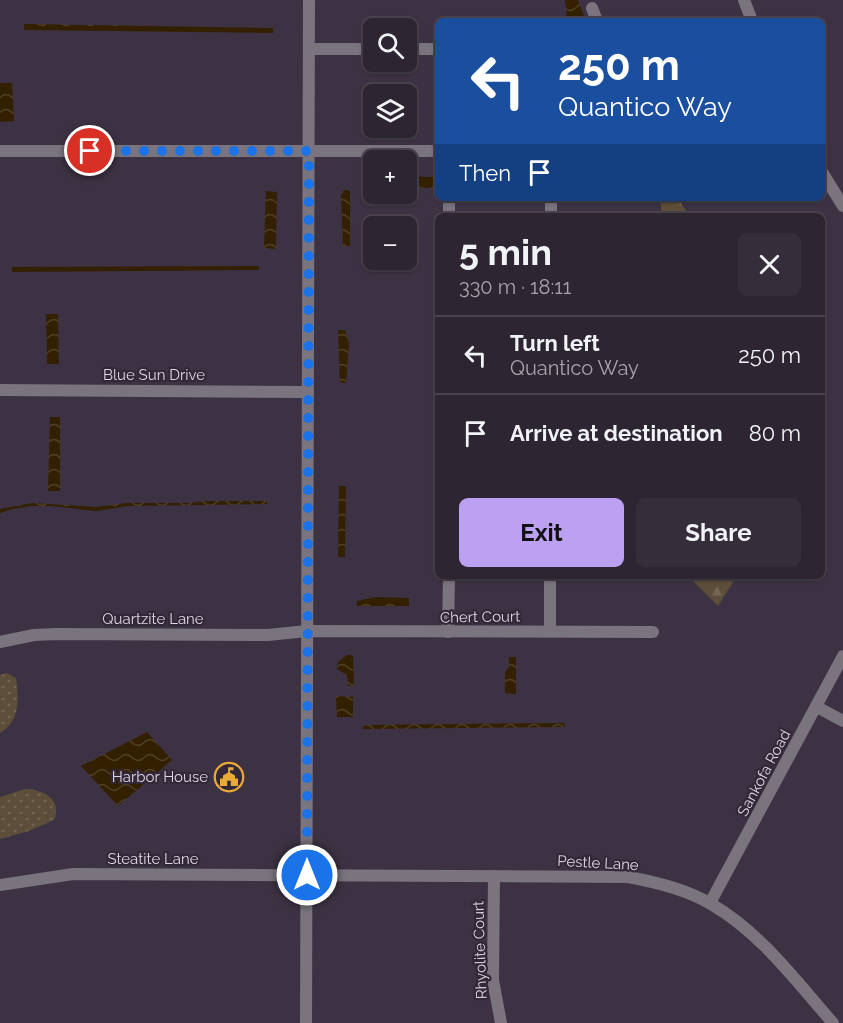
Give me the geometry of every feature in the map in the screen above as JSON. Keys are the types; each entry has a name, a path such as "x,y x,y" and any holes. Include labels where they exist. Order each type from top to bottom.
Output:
{"street":[{"path":"306,1023 309,0"},
{"path":"744,0 751,18"},
{"path":"592,8 596,18"},
{"path":"309,49 363,49"},
{"path":"417,49 435,49"},
{"path":"0,151 435,151"},
{"path":"825,177 843,206"},
{"name":"Blue Sun Drive","path":"0,390 308,392"},
{"path":"448,632 449,579"},
{"path":"550,579 550,631"},
{"name":"Chert Court","path":"307,632 653,632"},
{"name":"Quartzite Lane","path":"0,642 34,635 57,634 268,635 307,632"},
{"name":"Sankofa Road","path":"710,903 843,656"},
{"path":"817,706 843,721"},
{"name":"Steatite Lane","path":"0,885 73,874 307,875"},
{"name":"Pestle Lane","path":"307,875 628,877 657,882 710,903 757,938 833,1023"},
{"name":"Rhyolite Court","path":"494,876 493,980 501,1023"}],"green space":[{"path":"661,201 679,201 688,213 661,213"},
{"path":"691,579 735,579 718,606"},
{"path":"7,673 16,678 18,701 15,716 7,728 0,733 0,675"},
{"path":"25,789 44,793 53,801 56,806 54,820 29,831 0,839 0,797"}],"water":[{"path":"565,0 578,0 585,18 567,18"},
{"path":"24,24 273,28 273,33 24,30"},
{"path":"0,83 12,83 14,121 0,122"},
{"path":"417,176 433,177 433,188 417,187"},
{"path":"344,190 350,191 350,246 343,246 341,196"},
{"path":"266,191 277,192 276,249 264,248"},
{"path":"259,266 259,270 12,272 12,267"},
{"path":"46,314 58,314 59,364 47,364"},
{"path":"338,330 345,330 349,344 346,383 340,382"},
{"path":"50,417 60,417 60,491 48,491"},
{"path":"339,486 346,486 345,557 338,557"},
{"path":"267,501 267,504 128,506 96,511 32,506 0,513 0,509 32,503 96,507 127,503"},
{"path":"376,597 409,598 409,606 357,606 357,601"},
{"path":"347,655 353,655 354,686 348,686 347,675 337,669 338,662"},
{"path":"509,657 516,657 516,694 505,693 505,672 509,667"},
{"path":"336,696 353,697 353,717 337,717"},
{"path":"564,723 565,727 363,729 363,725"},
{"path":"147,732 172,760 118,806 81,766"}],"place":[{"name":"Harbor House","path":"229,777"}],"route":[{"path":"90,151 309,151 307,875"}]}
